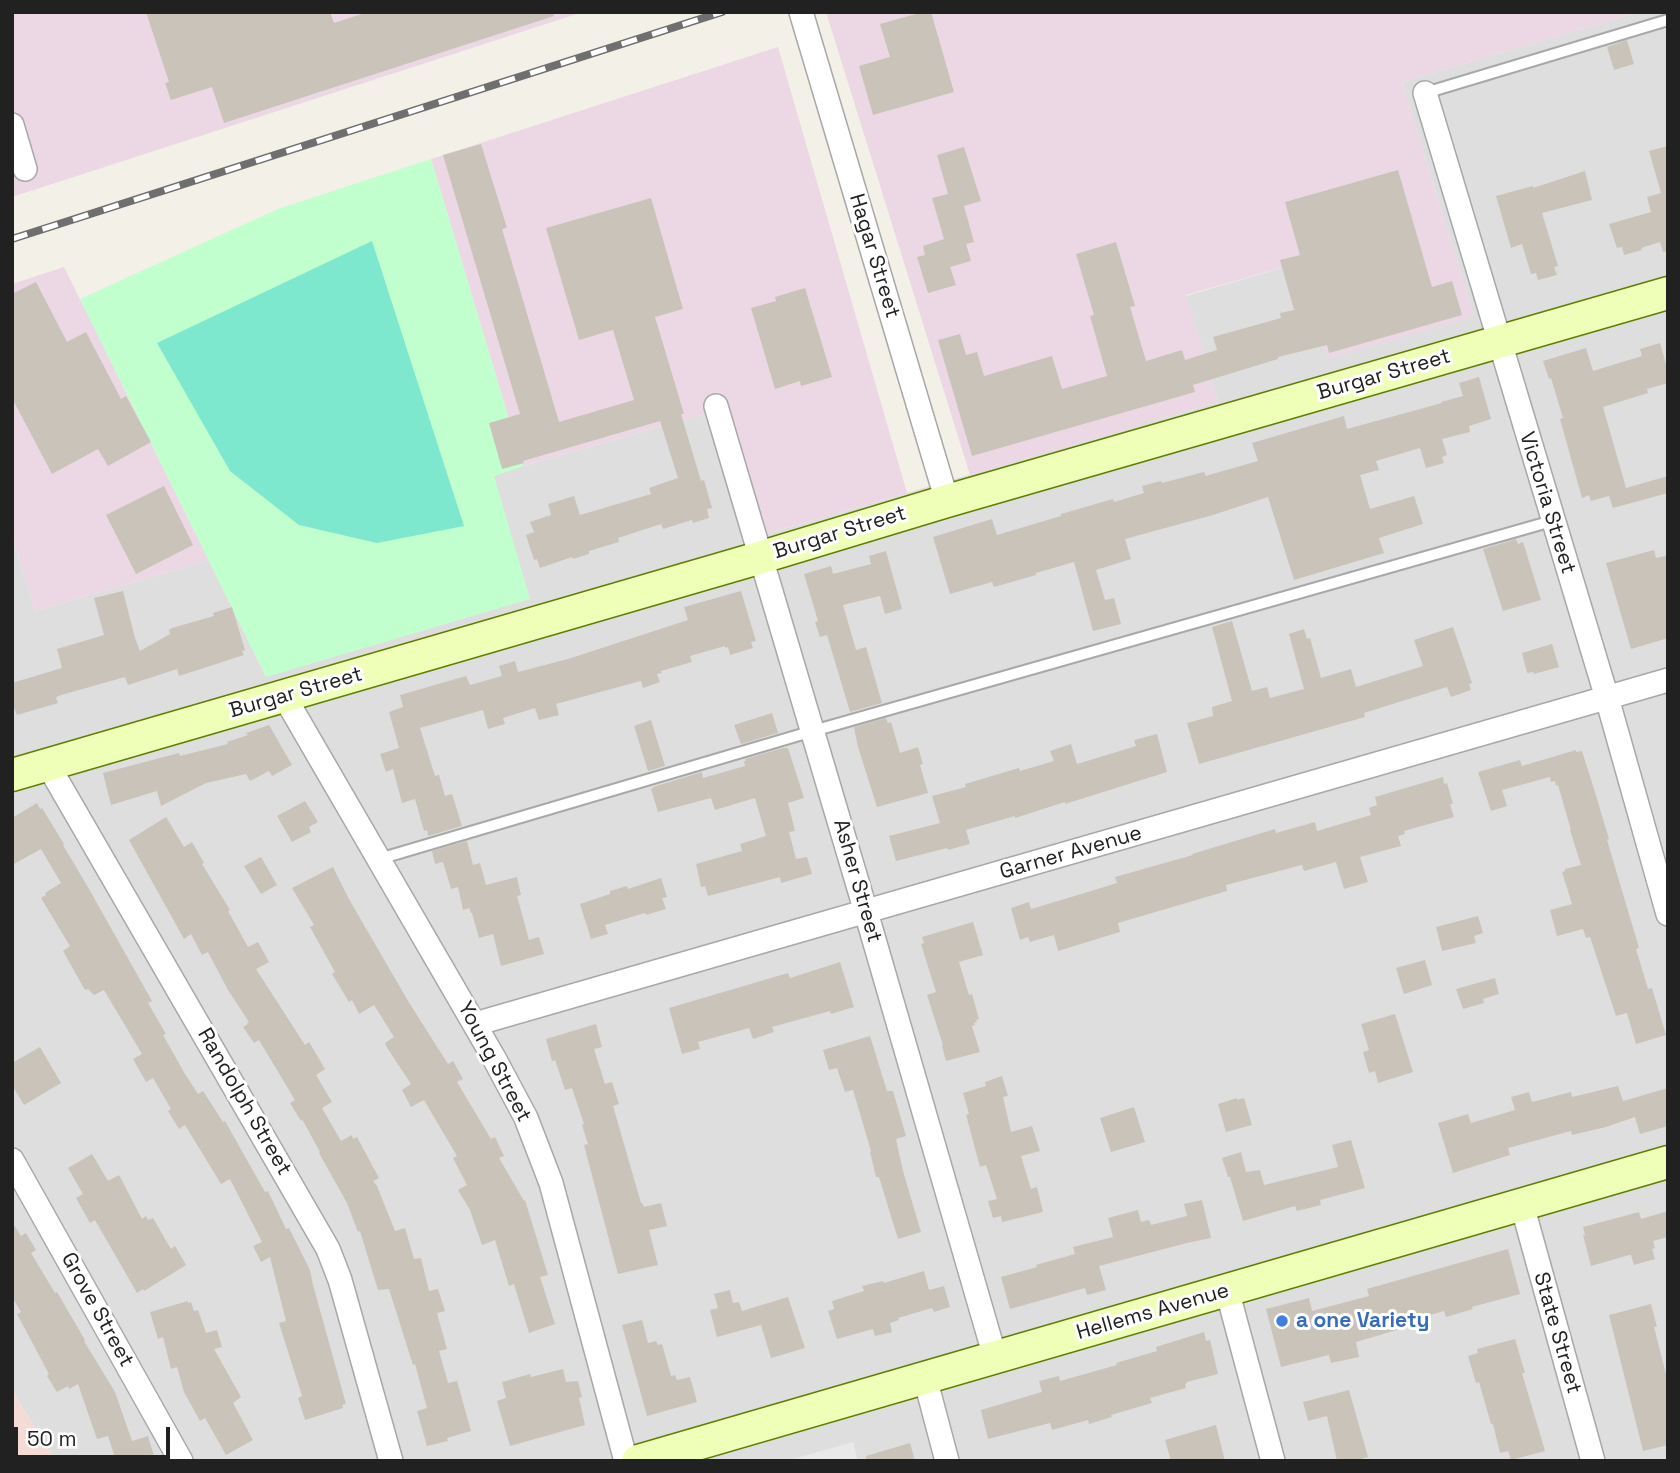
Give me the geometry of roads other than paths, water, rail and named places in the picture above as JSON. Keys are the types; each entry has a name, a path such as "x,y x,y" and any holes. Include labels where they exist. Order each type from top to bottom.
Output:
{"street":[{"name":"Hagar Street","path":"801,12 947,500"},
{"name":"Victoria Street","path":"1424,93 1607,698 1668,914"},
{"path":"12,125 25,169"},
{"name":"Burgar Street","path":"12,775 762,557 947,500 1668,293"},
{"name":"Asher Street","path":"716,406 995,1357"},
{"name":"Garner Avenue","path":"475,1024 1668,680"},
{"name":"Young Street","path":"284,696 475,1024 526,1118 551,1182 626,1461"},
{"name":"Randolph Street","path":"48,765 328,1249 340,1280 391,1461"},
{"name":"Grove Street","path":"12,1160 181,1461"},
{"name":"Hellems Avenue","path":"638,1461 1668,1163"},
{"name":"State Street","path":"1521,1205 1593,1461"},
{"path":"1227,1290 1273,1461"},
{"path":"925,1378 947,1461"}],"lane":[{"path":"1424,93 1668,20"},
{"path":"379,859 1552,521"}],"railway":[{"path":"12,239 722,12"}],"place":[{"name":"a one Variety","path":"1282,1321"}]}
